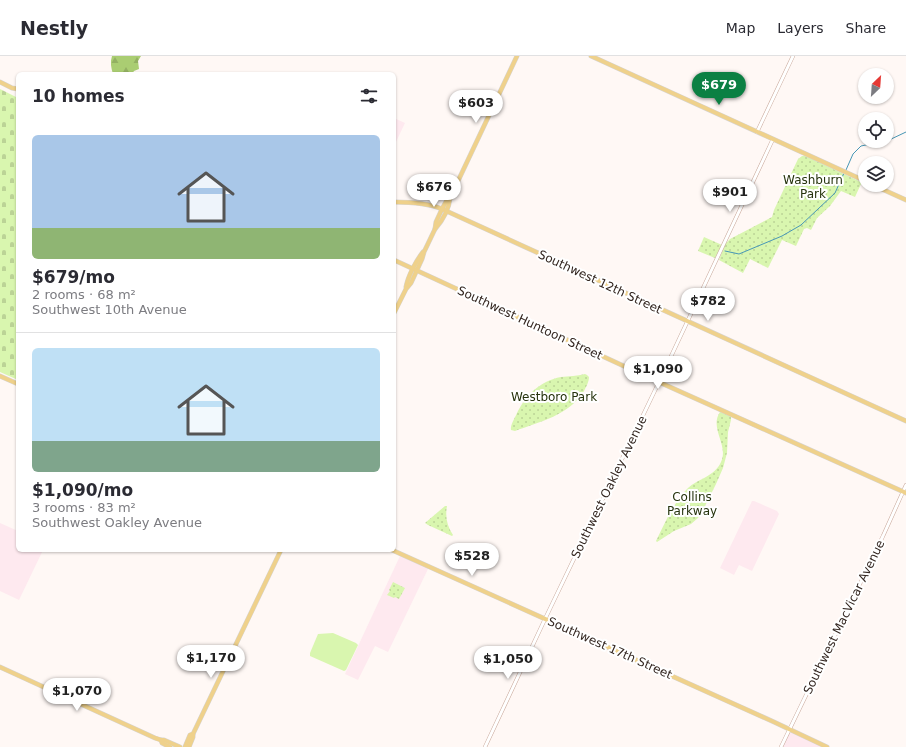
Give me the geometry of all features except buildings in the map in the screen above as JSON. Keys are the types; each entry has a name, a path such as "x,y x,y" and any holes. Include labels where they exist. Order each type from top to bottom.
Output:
{"main road":[{"path":"396,309 406,289 411,283 415,270 422,260 436,222 444,210 447,200 450,198 517,56"},
{"path":"591,56 858,178"},
{"path":"0,82 16,91"},
{"path":"888,192 906,200"},
{"name":"Southwest 12th Street","path":"396,202 429,205 444,210 906,421"},
{"name":"Southwest Huntoon Street","path":"396,261 905,493"},
{"path":"0,376 16,383"},
{"path":"189,747 193,734 280,552"},
{"name":"Southwest 17th Street","path":"396,552 827,747"},
{"path":"0,667 161,740 180,747"},
{"path":"185,747 190,735 193,734"},
{"path":"161,740 162,743 170,747"}],"street":[{"path":"757,132 792,56"},
{"name":"Southwest Oakley Avenue","path":"485,747 545,619 660,382 773,139"},
{"name":"Southwest MacVicar Avenue","path":"782,747 905,493 906,485"}],"shaded area":[{"path":"396,119 405,123 396,142"},
{"path":"752,501 777,511 779,514 752,571 739,565 734,575 720,568"},
{"path":"0,523 16,530 16,552 42,552 19,600 0,591"},
{"path":"400,556 428,569 388,652 375,646 358,680 345,674"},
{"path":"792,732 822,747 783,747 789,734"}],"green space":[{"path":"112,56 141,56 138,61 139,69 133,72 113,72"},
{"path":"0,89 16,97 16,379 0,372"},
{"name":"Washburn Park","path":"802,156 806,156 858,181 858,190 855,197 841,191 830,206 817,218 811,230 807,228 804,229 796,246 782,240 768,268 750,259 743,273 719,260 725,244 730,239 772,217 798,159"},
{"path":"704,237 722,245 715,258 698,251"},
{"name":"Westboro Park","path":"585,374 589,377 584,391 571,406 544,421 515,431 511,430 512,424 521,406 529,395 540,385 561,377"},
{"name":"Collins Parkway","path":"720,412 729,415 731,420 728,432 727,453 723,468 716,484 698,518 691,524 674,531 657,542 656,541 670,513 678,500 688,488 715,471 721,462 723,449 717,424 717,418"},
{"path":"445,506 447,506 447,521 453,535 452,536 425,523"},
{"path":"393,582 405,588 399,599 387,595"},
{"path":"333,633 358,645 346,670 344,671 310,656 318,634"}],"waterway":[{"path":"894,138 906,132"},
{"path":"846,170 853,154 859,148"},
{"path":"725,251 739,254 782,236 801,225 835,193 844,173"}]}
